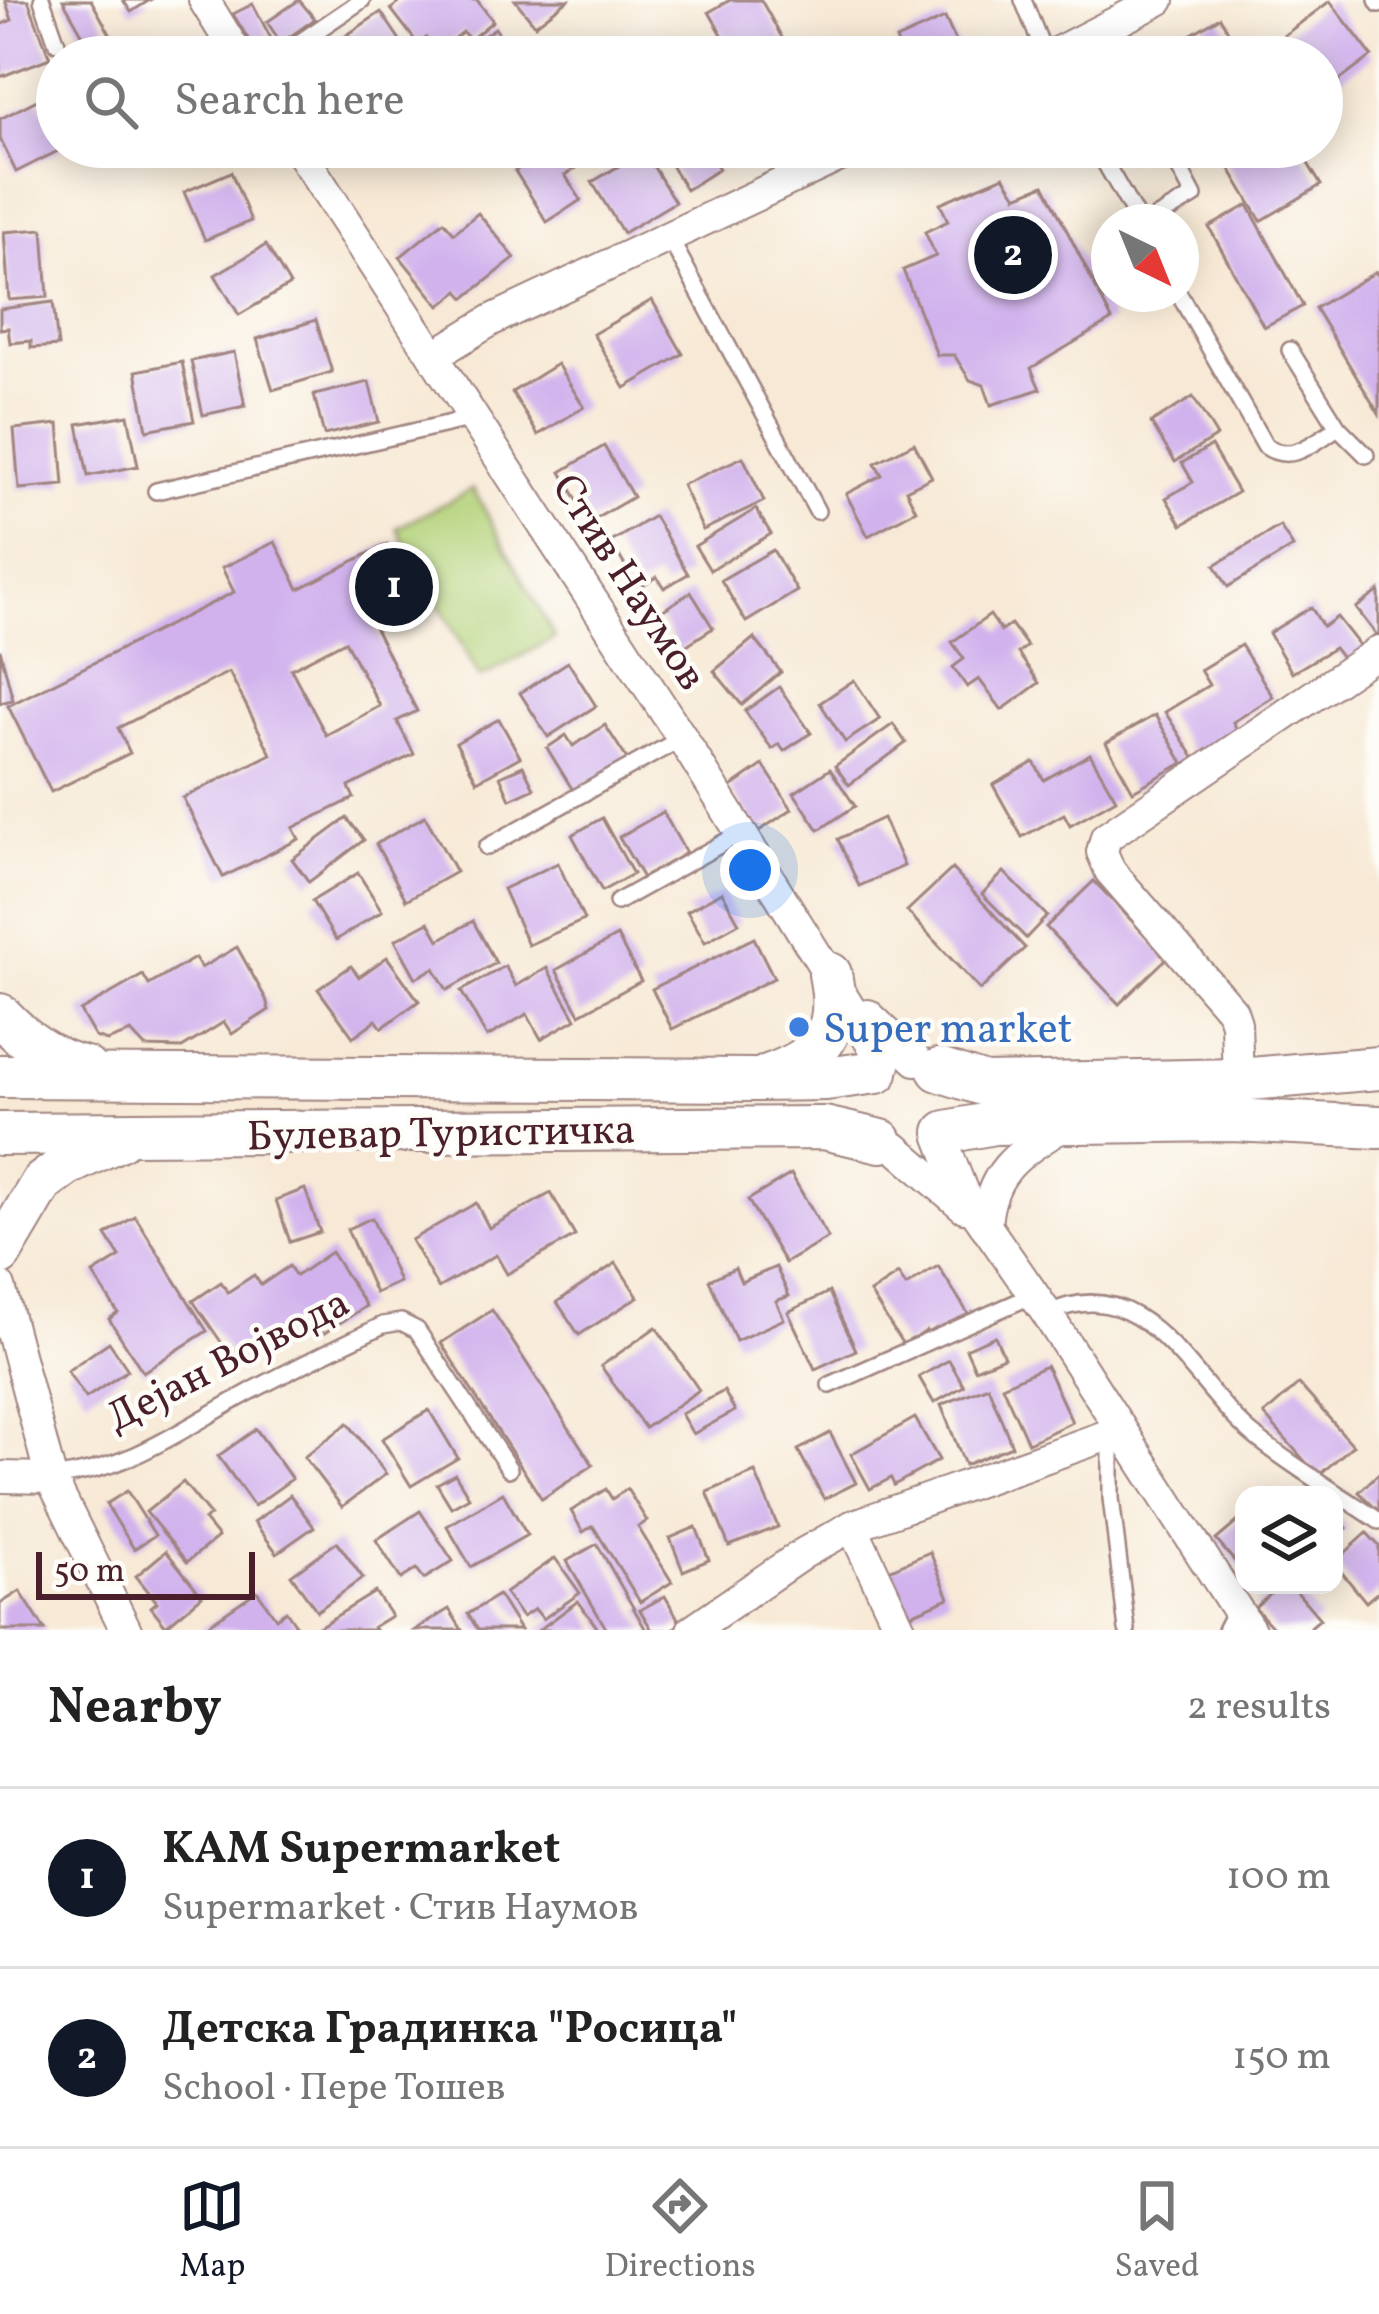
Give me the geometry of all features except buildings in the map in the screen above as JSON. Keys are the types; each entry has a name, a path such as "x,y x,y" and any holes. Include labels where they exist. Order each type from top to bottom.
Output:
{"main road":[{"path":"757,1080 808,1058 826,1039 834,1023 836,999 830,974"},
{"path":"0,1015 28,1043 64,1063 128,1078"},
{"name":"Булевар Туристичка","path":"0,1076 757,1080 826,1079 904,1067 985,1085 1238,1080 1379,1068"},
{"path":"944,1135 951,1124 954,1100 904,1067 865,1083 863,1111 869,1127 889,1145 914,1150 944,1135 994,1123 1231,1120 1379,1127"},
{"name":"Булевар Туристичка","path":"0,1134 824,1128 889,1145"},
{"path":"0,1254 42,1183 66,1165 129,1134"}],"street":[{"path":"203,0 225,36"},
{"path":"1088,36 1159,0"},
{"name":"Стив Наумов","path":"311,168 476,417 830,974 904,1067"},
{"path":"435,355 492,320 815,168"},
{"path":"1238,1080 1232,1011 1110,871 1102,852 1106,837 1379,651"},
{"path":"986,1227 993,1186 1009,1164 1067,1123"},
{"path":"944,1135 963,1193 1040,1304 1237,1623"},
{"path":"889,1145 986,1227"},
{"path":"0,1287 51,1478 126,1630"},
{"path":"709,1625 789,1563 852,1526 1115,1430"},
{"name":"Дејан Војвода","path":"0,1477 51,1478"},
{"path":"852,1526 901,1630"}],"lane":[{"path":"42,0 55,36"},
{"path":"309,36 362,0"},
{"path":"1023,0 1038,36"},
{"path":"1108,168 1129,204"},
{"path":"1179,168 1194,196 1180,204"},
{"path":"669,237 817,511"},
{"path":"1189,312 1265,446 1276,454 1293,454 1338,427"},
{"path":"1290,350 1338,427 1366,455"},
{"path":"156,491 476,417"},
{"path":"487,848 682,738"},
{"path":"617,902 741,833"},
{"path":"830,1385 1040,1304 1111,1304 1167,1340 1253,1436 1379,1521"},
{"name":"Дејан Војвода","path":"51,1478 92,1473 160,1446 245,1394 383,1324 401,1322 417,1330 509,1469"},
{"path":"1115,1430 1111,1498 1127,1630"}],"green space":[{"path":"473,489 555,638 480,678 397,528"}],"place":[{"name":"Детска Градинка \"Росица\"","path":"1013,255"},
{"name":"KAM Supermarket","path":"394,587"},
{"name":"Super market","path":"799,1027"}]}
